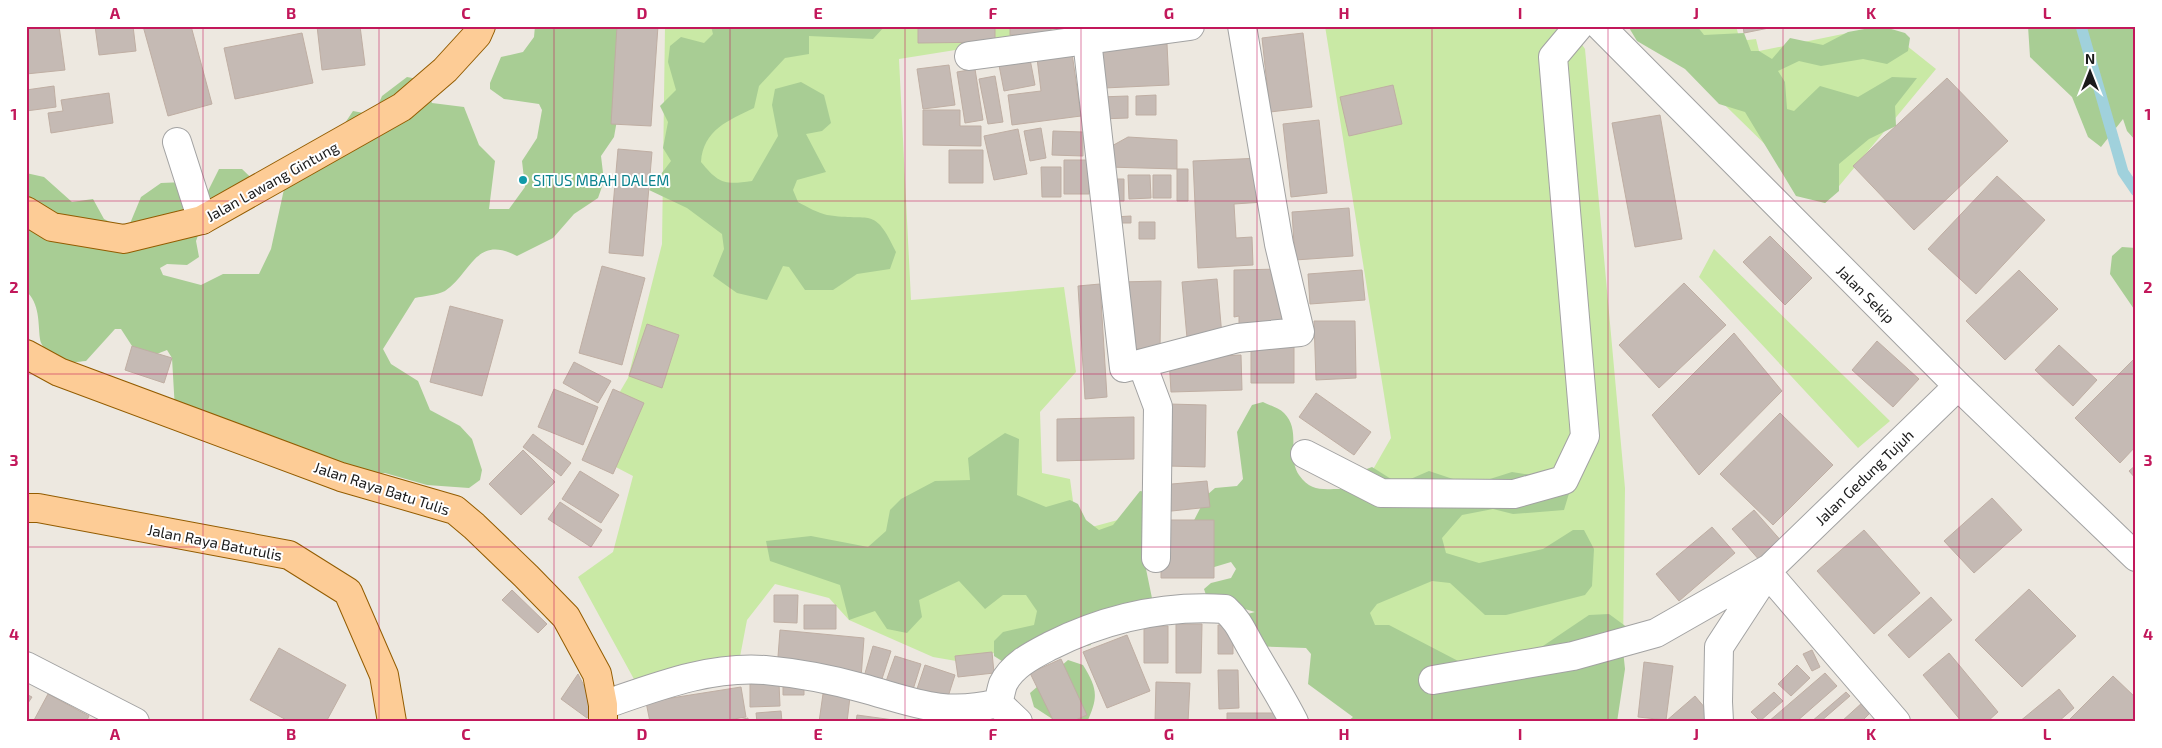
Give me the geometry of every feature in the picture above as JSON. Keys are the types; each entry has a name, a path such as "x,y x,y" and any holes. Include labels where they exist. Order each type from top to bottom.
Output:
{"main road":[{"name":"Jalan Lawang Gintung","path":"26,211 52,227 124,239 202,220 402,107 445,70 477,35 481,26"},
{"path":"26,354 59,372"},
{"path":"26,371 59,372"},
{"name":"Jalan Raya Batu Tulis","path":"59,372 342,477 454,510 474,526 566,617 596,674 603,713"},
{"name":"Jalan Raya Batutulis","path":"26,508 38,508 289,555 348,592 384,675 392,722"}],"street":[{"path":"969,56 1190,26"},
{"path":"1087,40 1124,368 1238,338 1300,332 1279,244 1242,26"},
{"path":"1305,454 1381,493 1514,494 1564,480 1585,436 1553,58 1579,26"},
{"name":"Jalan Sekip","path":"1600,26 1958,386 2136,557"},
{"path":"177,142 202,220"},
{"path":"1142,364 1158,407 1156,558"},
{"name":"Jalan Gedung Tujuh","path":"1719,722 1719,647 1770,568 1958,386"},
{"path":"1433,680 1573,656 1656,633 1770,568 1772,578 1896,722"},
{"path":"998,703 1003,683 1024,659 1084,630 1116,619 1153,611 1190,607 1225,609 1240,624 1250,646 1281,696 1294,722"},
{"path":"26,666 135,722"},
{"path":"603,713 689,676 723,670 764,670 839,681 892,698 942,710 962,710 998,703"},
{"path":"998,703 1018,722"}],"green space":[{"path":"535,26 628,26 625,75 614,137 601,156 604,181 598,198 574,214 553,238 517,256 503,250 492,250 483,253 445,291 415,298 383,349 391,364 418,381 430,410 460,426 472,439 482,470 480,480 469,488 427,485 385,473 341,477 175,410 172,358 167,350 149,357 132,346 121,329 115,329 86,361 66,361 56,357 47,351 41,343 36,307 31,296 26,291 26,173 44,177 72,202 93,199 104,219 120,227 124,238 141,197 161,183 185,182 207,193 219,169 242,169 266,192 231,220 201,227 196,241 199,257 187,265 167,264 160,268 163,275 201,285 223,274 259,274 271,249 286,180 344,143 345,123 353,111 374,115 382,96 407,77 423,80 432,103 464,107 479,145 495,161 489,209 509,209 525,187 522,161 537,138 542,110 539,104 504,99 490,89 490,83 501,57 523,52 534,37"},
{"path":"665,26 1105,26 899,59 911,300 1064,287 1076,372 1040,412 1042,473 1070,479 1077,531 1140,514 1149,610 962,662 933,657 849,620 829,598 775,584 747,620 739,662 641,692 578,577 613,552 633,476 585,451 628,378 662,244"},
{"path":"711,26 885,26 873,39 809,36 809,54 785,58 759,86 754,108 735,117 712,134 703,151 701,162 713,175 723,181 735,183 752,181 778,136 772,105 775,89 801,82 824,95 831,123 822,131 806,134 826,172 797,180 793,190 798,202 820,213 842,217 870,218 876,221 889,237 896,252 890,269 857,274 833,290 805,290 789,267 783,266 767,300 737,293 713,276 724,249 722,234 687,208 649,190 671,161 663,148 668,122 660,106 676,90 668,62 670,46 681,37 704,43 713,34"},
{"path":"1325,26 1569,26 1585,49 1625,488 1623,650 1573,722 1342,628 1332,541 1391,438"},
{"path":"1628,26 1697,26 1704,35 1744,33 1751,51 1759,51 1772,59 1790,38 1823,45 1848,32 1881,26 1905,33 1910,38 1908,51 1887,64 1863,59 1821,66 1799,61 1778,71 1785,82 1787,109 1794,111 1820,86 1858,97 1892,77 1917,78 1895,106 1896,126 1869,139 1839,164 1839,191 1825,203 1796,196 1745,112 1719,104 1685,69 1637,41"},
{"path":"1644,26 1736,26 1740,41 1756,39 1759,51 1882,26 1936,69 1825,203"},
{"path":"2028,26 2136,26 2136,141 2127,131 2123,119 2101,147 2088,137 2072,97 2030,57"},
{"path":"2122,247 2136,248 2136,312 2110,274 2112,256"},
{"path":"1714,249 1890,421 1858,448 1699,277"},
{"path":"1263,402 1282,411 1289,420 1293,436 1295,468 1303,480 1313,487 1341,489 1351,475 1372,467 1399,484 1429,471 1471,485 1512,472 1564,480 1570,490 1564,510 1513,514 1493,509 1462,515 1442,538 1446,553 1479,563 1543,549 1573,530 1584,530 1594,549 1592,586 1585,595 1506,615 1485,615 1450,583 1432,581 1377,604 1370,613 1375,625 1389,625 1462,663 1540,648 1589,615 1609,614 1628,628 1623,650 1625,669 1617,722 1347,722 1353,717 1308,684 1311,654 1306,648 1250,646 1244,615 1255,612 1207,598 1204,589 1211,583 1231,578 1236,569 1231,562 1201,571 1189,530 1207,495 1215,488 1237,486 1243,479 1237,432 1252,405"},
{"path":"1005,433 1019,439 1017,495 1046,507 1070,500 1078,504 1086,520 1099,530 1113,525 1140,491 1158,494 1166,524 1146,569 1153,603 1079,619 1091,645 1005,663 994,656 994,641 1003,632 1034,625 1037,611 1026,595 1003,595 985,609 959,581 919,600 922,617 907,633 887,629 875,611 849,620 840,585 770,561 766,541 811,536 868,547 886,531 890,510 901,499 935,481 970,480 968,458"},
{"path":"1068,660 1083,665 1094,686 1095,699 1087,722 1057,722 1034,707 1030,693"}],"building":[{"path":"26,26 59,26 65,70 26,74"},
{"path":"95,26 133,26 136,51 99,55"},
{"path":"143,26 191,26 212,104 168,116"},
{"path":"317,26 360,26 365,65 322,70"},
{"path":"617,26 658,26 651,126 611,124"},
{"path":"918,26 995,26 995,42 918,43"},
{"path":"1010,26 1051,26 1051,35 1010,35"},
{"path":"1743,26 1779,26 1744,33"},
{"path":"302,33 313,83 235,99 224,48"},
{"path":"1303,33 1312,107 1270,112 1262,38"},
{"path":"1167,44 1169,85 1104,88 1102,47"},
{"path":"1072,53 1081,116 1012,125 1008,95 1041,91 1037,58"},
{"path":"1029,54 1035,85 1004,91 998,60"},
{"path":"949,65 955,105 923,109 917,69"},
{"path":"975,69 983,120 965,123 957,72"},
{"path":"995,76 1003,122 988,124 979,79"},
{"path":"1947,78 2008,141 1914,230 1853,166"},
{"path":"1393,85 1402,124 1349,136 1340,97"},
{"path":"54,86 56,107 26,111 26,90"},
{"path":"109,93 113,123 51,133 48,113 63,111 61,100"},
{"path":"1156,95 1156,115 1136,115 1136,96"},
{"path":"1128,96 1128,118 1100,119 1099,97"},
{"path":"923,110 960,110 960,126 981,126 981,146 923,145"},
{"path":"1660,115 1682,239 1635,247 1612,123"},
{"path":"1319,120 1327,193 1291,197 1283,124"},
{"path":"1041,128 1046,158 1030,161 1024,131"},
{"path":"1018,129 1027,174 994,180 984,136"},
{"path":"1053,131 1083,132 1083,156 1052,155"},
{"path":"1128,137 1177,140 1177,169 1108,167 1110,147"},
{"path":"618,149 652,152 643,256 609,253"},
{"path":"949,150 983,150 983,183 949,183"},
{"path":"1262,158 1264,202 1234,204 1236,238 1252,237 1253,265 1198,268 1193,161"},
{"path":"1064,160 1089,160 1089,194 1064,194"},
{"path":"1041,167 1061,167 1061,197 1042,197"},
{"path":"1177,169 1188,169 1188,201 1177,201"},
{"path":"1128,175 1150,175 1151,198 1129,199"},
{"path":"1153,175 1171,175 1171,198 1153,198"},
{"path":"1997,176 2045,220 1976,294 1928,249"},
{"path":"1110,179 1124,179 1124,201 1110,201"},
{"path":"1349,208 1353,256 1295,260 1292,212"},
{"path":"1131,216 1131,223 1114,223 1114,217"},
{"path":"1139,222 1155,222 1155,239 1139,239"},
{"path":"1770,236 1812,278 1785,305 1743,262"},
{"path":"602,266 645,278 622,365 579,353"},
{"path":"1282,269 1283,331 1239,332 1239,316 1234,317 1234,270"},
{"path":"1362,270 1365,300 1310,304 1308,274"},
{"path":"2019,270 2058,309 2005,360 1966,321"},
{"path":"1217,279 1222,336 1187,338 1182,282"},
{"path":"1161,281 1160,349 1123,349 1120,282"},
{"path":"1684,283 1726,325 1659,388 1619,345"},
{"path":"1100,284 1107,397 1085,399 1078,286"},
{"path":"450,306 503,320 482,396 430,382"},
{"path":"1314,321 1355,321 1356,378 1316,380"},
{"path":"647,324 679,335 662,388 629,376"},
{"path":"1734,333 1782,391 1699,475 1652,415"},
{"path":"1877,341 1919,379 1893,407 1852,370"},
{"path":"1251,342 1294,342 1294,383 1251,383"},
{"path":"2059,345 2097,380 2073,406 2035,370"},
{"path":"132,346 172,358 164,383 125,370"},
{"path":"1241,355 1242,390 1171,392 1169,358"},
{"path":"2136,357 2136,446 2120,463 2075,418"},
{"path":"574,362 611,381 598,403 563,383"},
{"path":"554,389 598,407 583,445 538,427"},
{"path":"613,389 644,403 613,474 582,460"},
{"path":"1316,393 1371,432 1354,455 1299,417"},
{"path":"1169,404 1206,405 1205,467 1168,466"},
{"path":"1780,413 1833,465 1773,525 1720,474"},
{"path":"1134,417 1134,459 1057,461 1057,419"},
{"path":"533,434 571,463 561,476 523,447"},
{"path":"523,450 555,482 521,515 489,484"},
{"path":"2136,465 2136,479 2129,471"},
{"path":"580,471 619,495 601,523 562,499"},
{"path":"1207,481 1210,507 1162,512 1160,485"},
{"path":"1992,498 2022,530 1974,573 1944,541"},
{"path":"560,502 602,530 591,547 548,519"},
{"path":"1754,510 1783,543 1761,562 1732,529"},
{"path":"1161,520 1214,520 1214,578 1161,578"},
{"path":"1712,527 1735,553 1679,601 1656,574"},
{"path":"1864,530 1920,593 1874,634 1817,571"},
{"path":"2029,589 2076,636 2022,687 1975,640"},
{"path":"512,590 547,624 538,633 502,600"},
{"path":"774,595 798,595 797,623 774,622"},
{"path":"1931,597 1952,620 1909,658 1888,635"},
{"path":"804,605 836,605 836,629 804,629"},
{"path":"1176,624 1202,624 1201,673 1176,673"},
{"path":"1218,625 1233,625 1233,654 1218,654"},
{"path":"1144,626 1168,626 1168,663 1144,663"},
{"path":"780,630 864,638 861,678 777,670"},
{"path":"1127,635 1150,691 1107,708 1083,652"},
{"path":"873,646 891,651 880,685 863,680"},
{"path":"279,648 346,685 326,722 290,722 250,700"},
{"path":"1812,650 1820,667 1812,671 1803,654"},
{"path":"992,652 994,673 958,677 955,656"},
{"path":"1949,653 1998,712 1987,722 1962,722 1923,675"},
{"path":"895,656 921,664 911,696 884,687"},
{"path":"1061,659 1087,715 1071,722 1054,722 1030,673"},
{"path":"1644,662 1673,666 1666,720 1638,717"},
{"path":"925,665 955,675 946,703 916,692"},
{"path":"1797,665 1810,678 1791,696 1778,684"},
{"path":"1218,670 1238,670 1239,708 1219,709"},
{"path":"1825,673 1837,686 1796,722 1768,722"},
{"path":"578,674 595,707 587,718 561,699"},
{"path":"2113,676 2136,698 2136,722 2067,722"},
{"path":"1156,682 1190,683 1188,722 1155,722"},
{"path":"779,683 780,706 750,707 750,684"},
{"path":"804,686 804,695 783,695 783,687"},
{"path":"741,687 746,717 715,722 650,722 646,702"},
{"path":"2059,689 2074,708 2058,722 2019,722"},
{"path":"1774,692 1783,701 1760,721 1751,712"},
{"path":"1846,692 1850,696 1820,722 1811,722"},
{"path":"26,694 32,697 26,706"},
{"path":"48,694 89,716 86,722 33,722"},
{"path":"823,694 850,697 847,722 819,722"},
{"path":"1695,696 1716,721 1665,722"},
{"path":"1863,702 1872,711 1861,722 1841,722"},
{"path":"781,711 782,722 757,722 756,713"},
{"path":"1227,713 1281,713 1281,722 1227,722"},
{"path":"857,715 901,721 856,722"},
{"path":"748,718 748,722 729,722"}],"waterway":[{"path":"2081,26 2123,172 2136,191"}],"place":[{"name":"SITUS MBAH DALEM","path":"523,180"}]}
